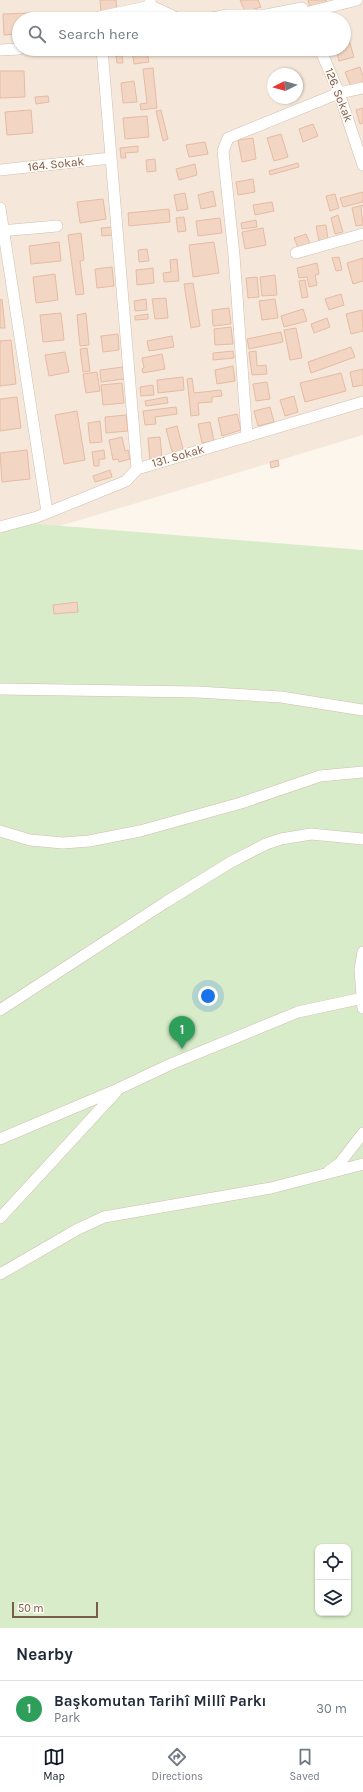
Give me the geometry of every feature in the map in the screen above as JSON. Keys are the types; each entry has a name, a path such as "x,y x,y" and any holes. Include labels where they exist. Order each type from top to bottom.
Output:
{"street":[{"path":"288,12 356,0"},
{"path":"118,12 151,3 167,12"},
{"path":"0,50 12,49"},
{"path":"103,56 137,469"},
{"name":"126. Sokak","path":"323,56 339,93 363,165"},
{"path":"247,436 234,255 223,151 228,138 339,93 363,88"},
{"name":"164. Sokak","path":"0,170 111,158"},
{"path":"0,208 2,231 47,512"},
{"path":"2,231 57,226"},
{"path":"296,252 363,234"},
{"name":"131. Sokak","path":"0,527 47,512 126,481 137,469 363,402"},
{"path":"0,690 197,692 281,698 363,710"},
{"path":"0,831 30,840 63,843 89,840 140,831 241,802 320,776 363,772"},
{"path":"0,1010 166,902 231,862 266,844 281,839 311,834 363,839"},
{"path":"0,1139 118,1089 171,1064 298,1012 362,1002 360,970 363,952"},
{"path":"0,1218 118,1089"},
{"path":"325,1174 340,1163 363,1133"},
{"path":"0,1274 78,1229 104,1217 271,1188 363,1164"}],"shaded area":[{"path":"0,0 363,0 363,435 0,544"}],"green space":[{"path":"0,521 363,550 363,1628 0,1628"}],"building":[{"path":"100,0 116,0 117,12 101,12"},
{"path":"240,0 258,0 261,7 245,12"},
{"path":"308,0 326,0 326,5 310,8"},
{"path":"3,14 12,14 12,34 4,35"},
{"path":"351,47 354,57 339,61 338,56 351,56"},
{"path":"116,56 122,56 123,63 117,63"},
{"path":"133,56 148,56 149,62 134,64"},
{"path":"360,67 363,82 351,87 345,72"},
{"path":"153,68 157,108 141,110 140,104 147,103 143,69"},
{"path":"0,71 24,71 25,97 0,98"},
{"path":"134,81 137,102 123,103 121,83"},
{"path":"48,96 49,102 36,104 35,97"},
{"path":"363,108 363,123 360,124 356,110"},
{"path":"31,110 33,133 7,135 5,112"},
{"path":"161,110 168,139 163,141 156,111"},
{"path":"147,116 149,137 125,139 123,118"},
{"path":"313,124 318,136 303,142 299,129"},
{"path":"281,134 288,157 274,161 267,138"},
{"path":"253,138 256,159 242,162 238,140"},
{"path":"205,142 208,154 189,157 186,145"},
{"path":"138,146 138,152 125,153 126,158 121,158 120,148"},
{"path":"155,159 156,171 147,172 146,160"},
{"path":"298,163 299,167 270,175 269,171"},
{"path":"195,164 197,175 179,180 176,169"},
{"path":"253,179 255,192 238,195 236,182"},
{"path":"213,191 216,206 201,209 198,195"},
{"path":"363,192 363,202 343,207 340,198"},
{"path":"185,193 188,209 177,211 174,195"},
{"path":"335,194 339,208 330,211 326,196"},
{"path":"103,199 106,219 80,223 77,202"},
{"path":"272,202 274,211 255,215 253,205"},
{"path":"363,205 361,208 363,225 356,226 352,208"},
{"path":"169,209 170,222 129,226 128,213"},
{"path":"338,215 343,232 335,234 331,218"},
{"path":"184,217 186,231 178,232 176,218"},
{"path":"220,218 222,233 198,236 196,221"},
{"path":"256,220 257,227 242,229 241,223"},
{"path":"326,225 328,240 319,241 316,226"},
{"path":"113,227 114,235 102,236 101,228"},
{"path":"263,228 266,245 245,249 242,232"},
{"path":"81,233 84,260 80,261 84,294 76,295 68,235"},
{"path":"306,234 311,246 299,250 294,238"},
{"path":"59,242 61,261 31,264 29,246"},
{"path":"214,242 219,273 193,277 189,245"},
{"path":"147,249 149,261 139,262 138,250"},
{"path":"339,257 342,270 336,271 332,258"},
{"path":"363,258 363,281 353,284 347,263"},
{"path":"177,259 179,281 164,282 163,273 171,272 170,260"},
{"path":"317,263 319,274 315,275 317,285 309,287 307,277 299,278 297,268"},
{"path":"112,267 114,286 97,288 95,269"},
{"path":"153,268 154,283 137,285 136,270"},
{"path":"55,274 58,300 36,303 33,277"},
{"path":"275,275 277,295 262,296 260,277"},
{"path":"257,277 259,297 248,298 246,278"},
{"path":"305,280 308,297 302,298 299,281"},
{"path":"193,283 200,326 191,328 184,284"},
{"path":"341,294 344,305 329,310 325,299"},
{"path":"166,298 168,318 155,319 152,299"},
{"path":"2,299 5,328 0,328 0,300"},
{"path":"146,299 147,310 135,311 134,301"},
{"path":"275,299 278,318 262,320 259,301"},
{"path":"229,308 231,324 213,326 212,310"},
{"path":"303,309 307,321 284,327 281,316"},
{"path":"362,310 363,331 351,334 346,314"},
{"path":"61,313 64,340 43,342 40,315"},
{"path":"86,313 89,345 80,346 77,315"},
{"path":"148,314 148,319 135,320 135,316"},
{"path":"327,318 330,327 314,333 311,324"},
{"path":"231,327 233,344 215,345 214,329"},
{"path":"296,328 302,358 290,360 284,330"},
{"path":"281,332 283,342 249,349 247,339"},
{"path":"118,334 119,350 103,352 101,336"},
{"path":"172,336 174,347 149,351 147,341"},
{"path":"11,340 16,384 0,386 0,341"},
{"path":"351,347 355,357 311,373 308,362"},
{"path":"87,348 90,371 83,372 80,349"},
{"path":"233,351 234,358 213,360 213,353"},
{"path":"256,351 257,366 266,365 267,374 252,375 249,352"},
{"path":"65,352 69,372 49,376 45,355"},
{"path":"162,354 165,369 143,373 142,369 144,368 142,358"},
{"path":"233,366 235,381 217,384 215,370"},
{"path":"123,367 125,379 101,382 100,370"},
{"path":"363,369 363,385 353,387 350,372"},
{"path":"97,372 100,391 86,393 83,374"},
{"path":"341,373 346,391 305,402 300,383"},
{"path":"183,377 184,390 158,393 157,380"},
{"path":"192,378 194,393 221,390 222,396 212,397 212,402 198,403 199,415 191,416 187,379"},
{"path":"267,382 270,399 256,401 253,384"},
{"path":"122,383 124,403 103,405 101,385"},
{"path":"153,385 154,395 141,396 140,387"},
{"path":"294,396 298,412 285,416 280,400"},
{"path":"17,397 21,428 0,431 0,399"},
{"path":"167,397 168,403 146,406 145,401"},
{"path":"176,407 177,414 155,417 156,424 145,425 143,411"},
{"path":"270,407 274,422 258,426 254,411"},
{"path":"77,411 85,460 64,464 55,415"},
{"path":"237,414 241,430 222,436 218,418"},
{"path":"126,415 128,431 106,433 105,417"},
{"path":"100,421 102,442 90,443 88,423"},
{"path":"210,422 214,441 202,443 198,424"},
{"path":"177,426 184,452 173,455 166,429"},
{"path":"122,437 125,451 128,450 130,459 119,462 118,459 113,460 109,440"},
{"path":"160,437 162,459 150,461 148,438"},
{"path":"27,450 30,479 2,482 0,453"},
{"path":"104,450 105,459 99,459 99,466 94,466 92,452"},
{"path":"278,460 279,466 271,468 270,462"},
{"path":"110,470 112,477 95,482 93,476"},
{"path":"77,602 78,612 54,614 53,605"}],"place":[{"name":"Başkomutan Tarihî Millî Parkı","path":"182,1049"}]}
